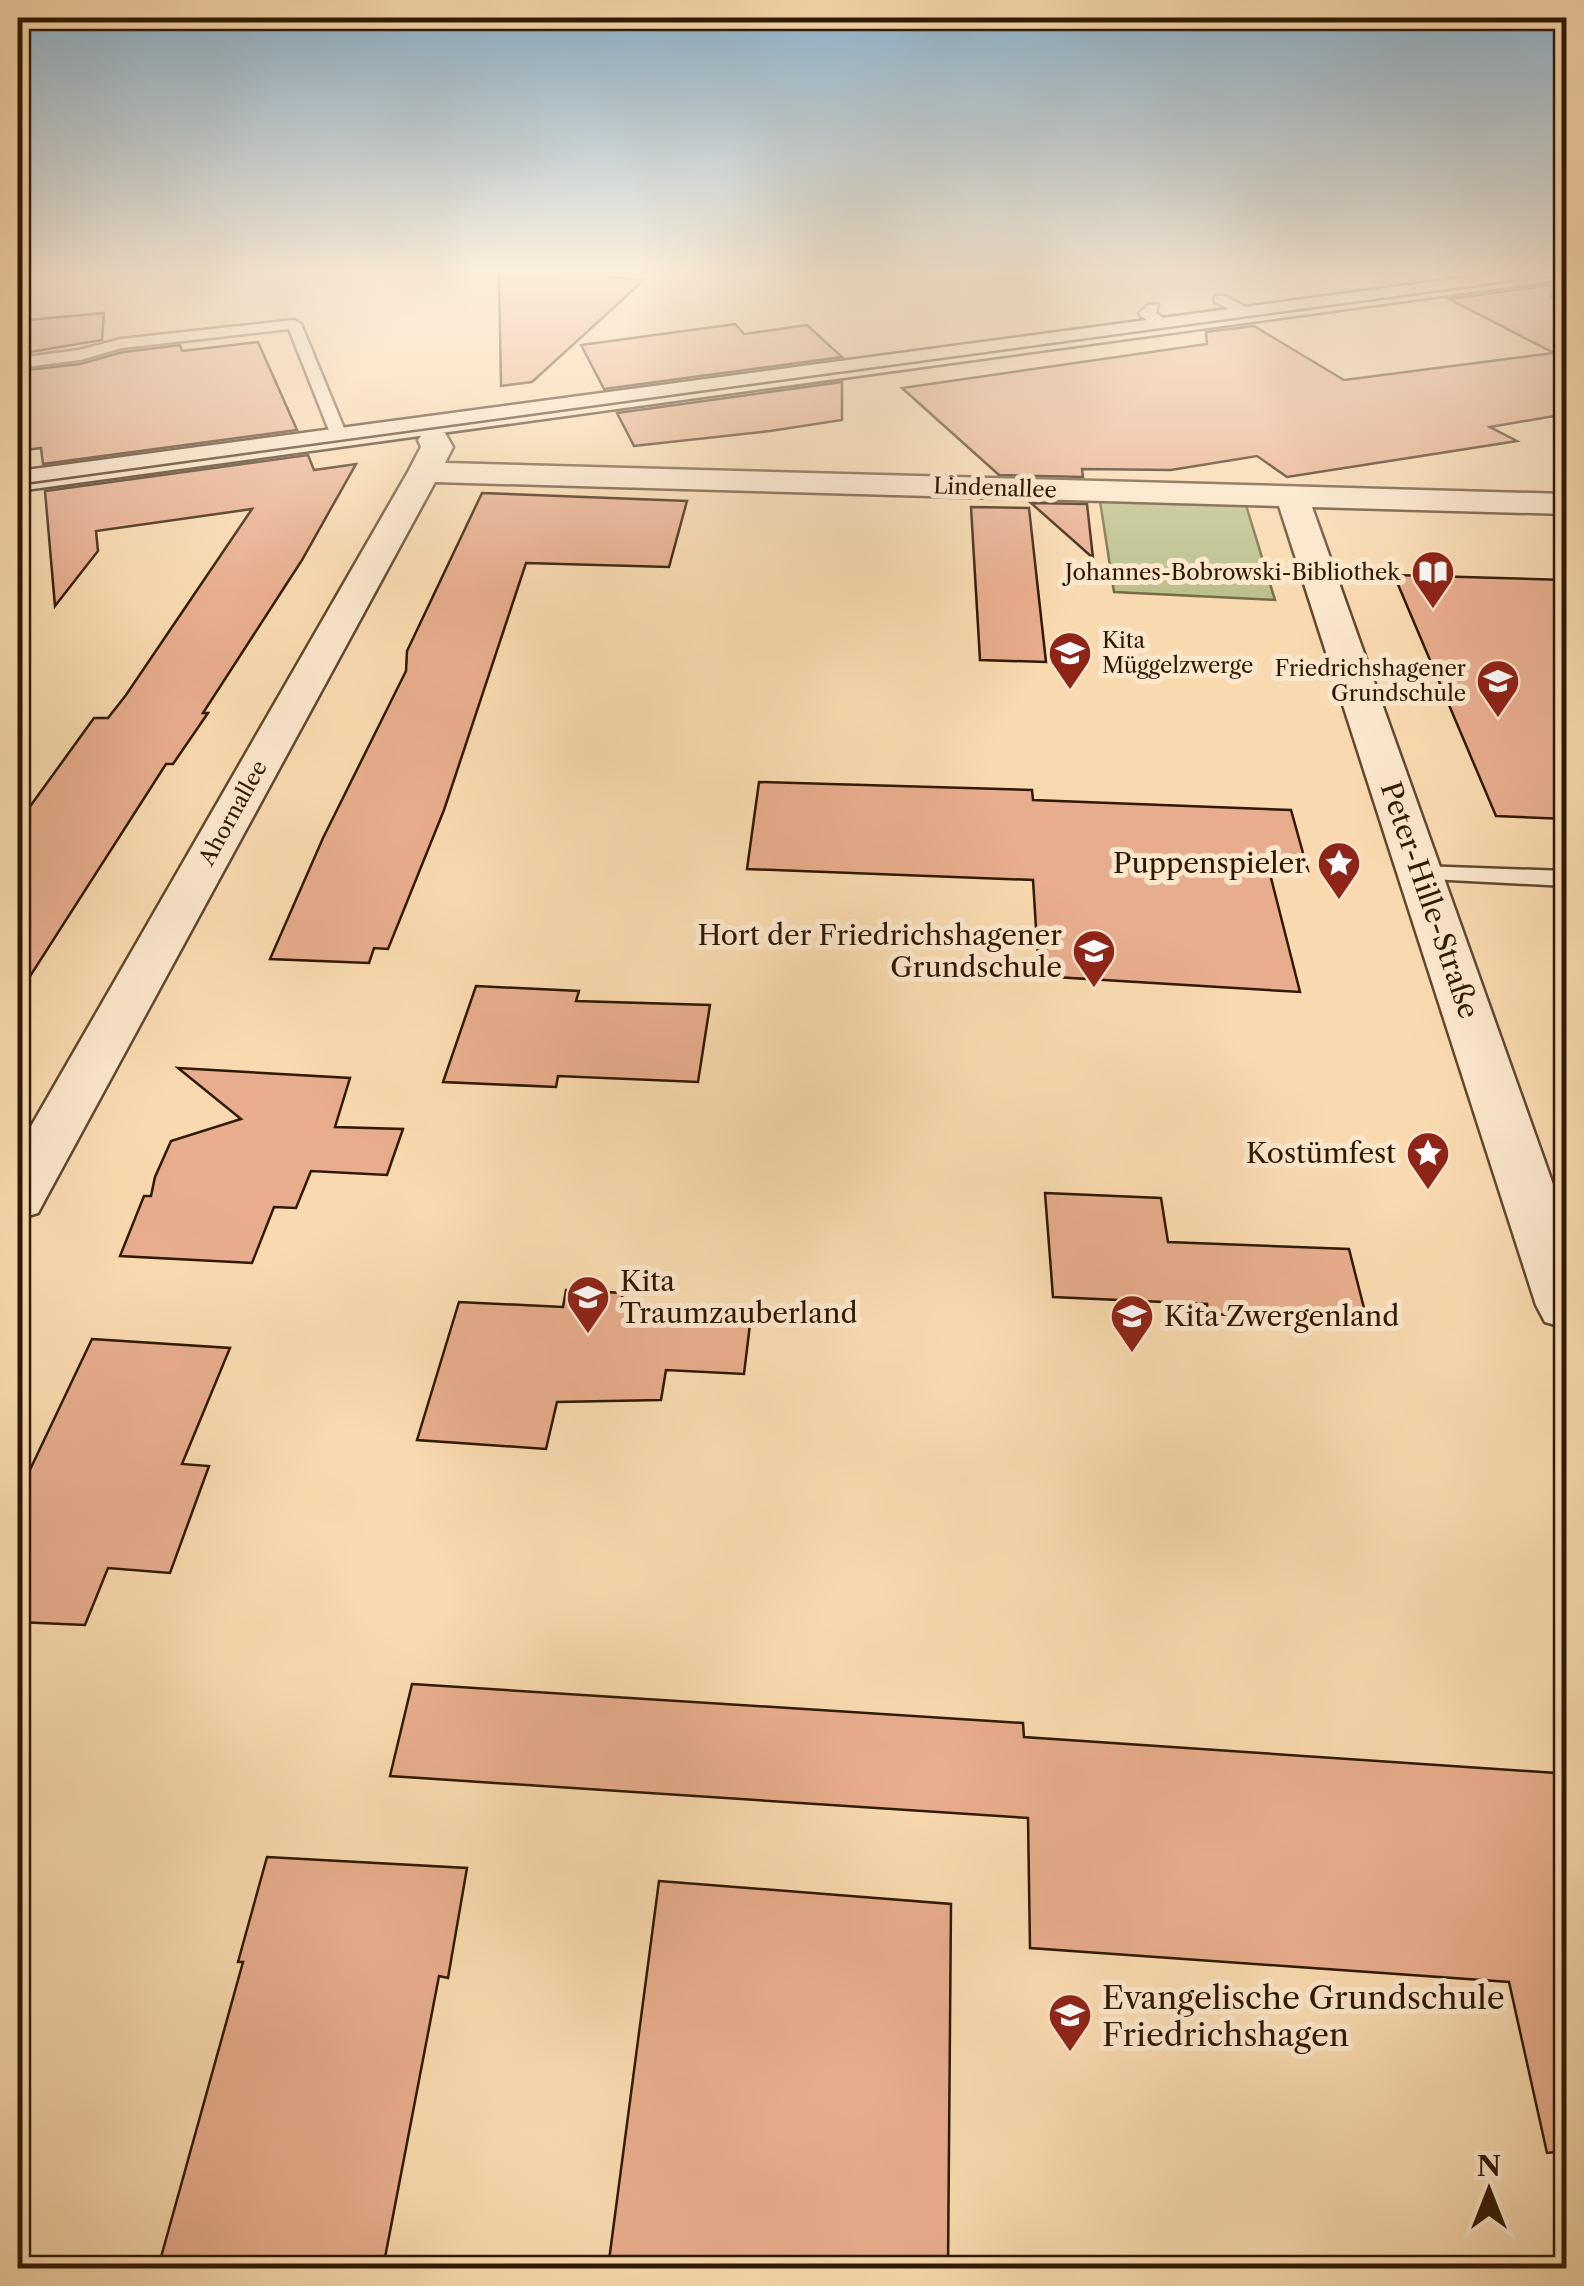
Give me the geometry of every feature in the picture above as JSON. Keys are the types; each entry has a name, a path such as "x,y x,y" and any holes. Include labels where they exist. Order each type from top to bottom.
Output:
{"street":[{"path":"18,481 745,379"},
{"name":"Ahornallee","path":"18,1198 424,472 436,447 428,426"},
{"name":"Lindenallee","path":"424,472 1566,504"},
{"name":"Peter-Hille-Straße","path":"1292,496 1566,1304"}],"lane":[{"path":"316,379 340,438"},
{"path":"1420,872 1566,879"}],"green space":[{"path":"1100,501 1246,505 1275,600 1114,592"}],"building":[{"path":"18,379 274,379 297,430 43,464 41,448 18,451"},
{"path":"501,379 536,379 532,382 501,386"},
{"path":"599,379 681,379 604,389"},
{"path":"967,379 1566,379 1566,414 1490,427 1517,441 1287,477 1257,456 1171,470 1082,469 1083,477 999,475 902,388"},
{"path":"842,382 842,420 770,431 634,446 617,413"},
{"path":"308,455 314,470 356,464 302,560 203,713 208,713 173,764 166,764 18,995 18,840 29,824 18,823 94,718 108,718 126,695 252,509 96,531 98,551 55,606 45,491"},
{"path":"482,493 687,501 669,567 526,563 444,810 388,949 374,948 369,963 270,959 323,838 406,671 407,651"},
{"path":"1031,503 1087,504 1093,558"},
{"path":"971,507 1029,508 1046,662 980,660"},
{"name":"Friedrichshagener Grundschule","path":"1394,575 1566,580 1566,819 1496,816"},
{"path":"759,782 1032,790 1033,800 1291,810 1308,871 1269,870 1300,992 1039,976 1033,880 747,869"},
{"path":"476,986 579,991 576,1001 710,1005 698,1082 558,1076 556,1087 443,1082"},
{"path":"178,1068 350,1078 335,1127 403,1129 387,1175 311,1171 296,1208 274,1207 252,1263 120,1256 144,1196 151,1196 171,1141 241,1119"},
{"path":"1045,1193 1161,1198 1168,1242 1349,1249 1367,1320 1208,1314 1207,1304 1053,1297"},
{"path":"566,1290 623,1293 619,1310 751,1316 744,1374 666,1370 661,1400 557,1402 546,1449 417,1440 459,1302 563,1307"},
{"path":"92,1339 230,1348 182,1464 209,1466 170,1573 108,1568 85,1625 18,1622 18,1495"},
{"path":"412,1684 1023,1723 1024,1737 1556,1773 1566,1811 1566,2151 1547,2153 1509,1982 1030,1948 1028,1818 390,1776"},
{"path":"267,1857 467,1868 448,1978 439,1976 383,2268 158,2268 243,1962 238,1962"},
{"path":"659,1881 951,1904 948,2268 608,2268"}],"tram line":[{"path":"18,485 798,379"}],"place":[{"name":"Johannes-Bobrowski-Bibliothek","path":"1433,610"},
{"name":"Kita Müggelzwerge","path":"1070,691"},
{"name":"Friedrichshagener Grundschule","path":"1498,719"},
{"name":"Puppenspieler","path":"1339,901"},
{"name":"Hort der Friedrichshagener Grundschule","path":"1094,989"},
{"name":"Kostümfest","path":"1428,1191"},
{"name":"Kita Traumzauberland","path":"588,1335"},
{"name":"Kita Zwergenland","path":"1132,1354"},
{"name":"Evangelische Grundschule Friedrichshagen","path":"1070,2053"}]}
